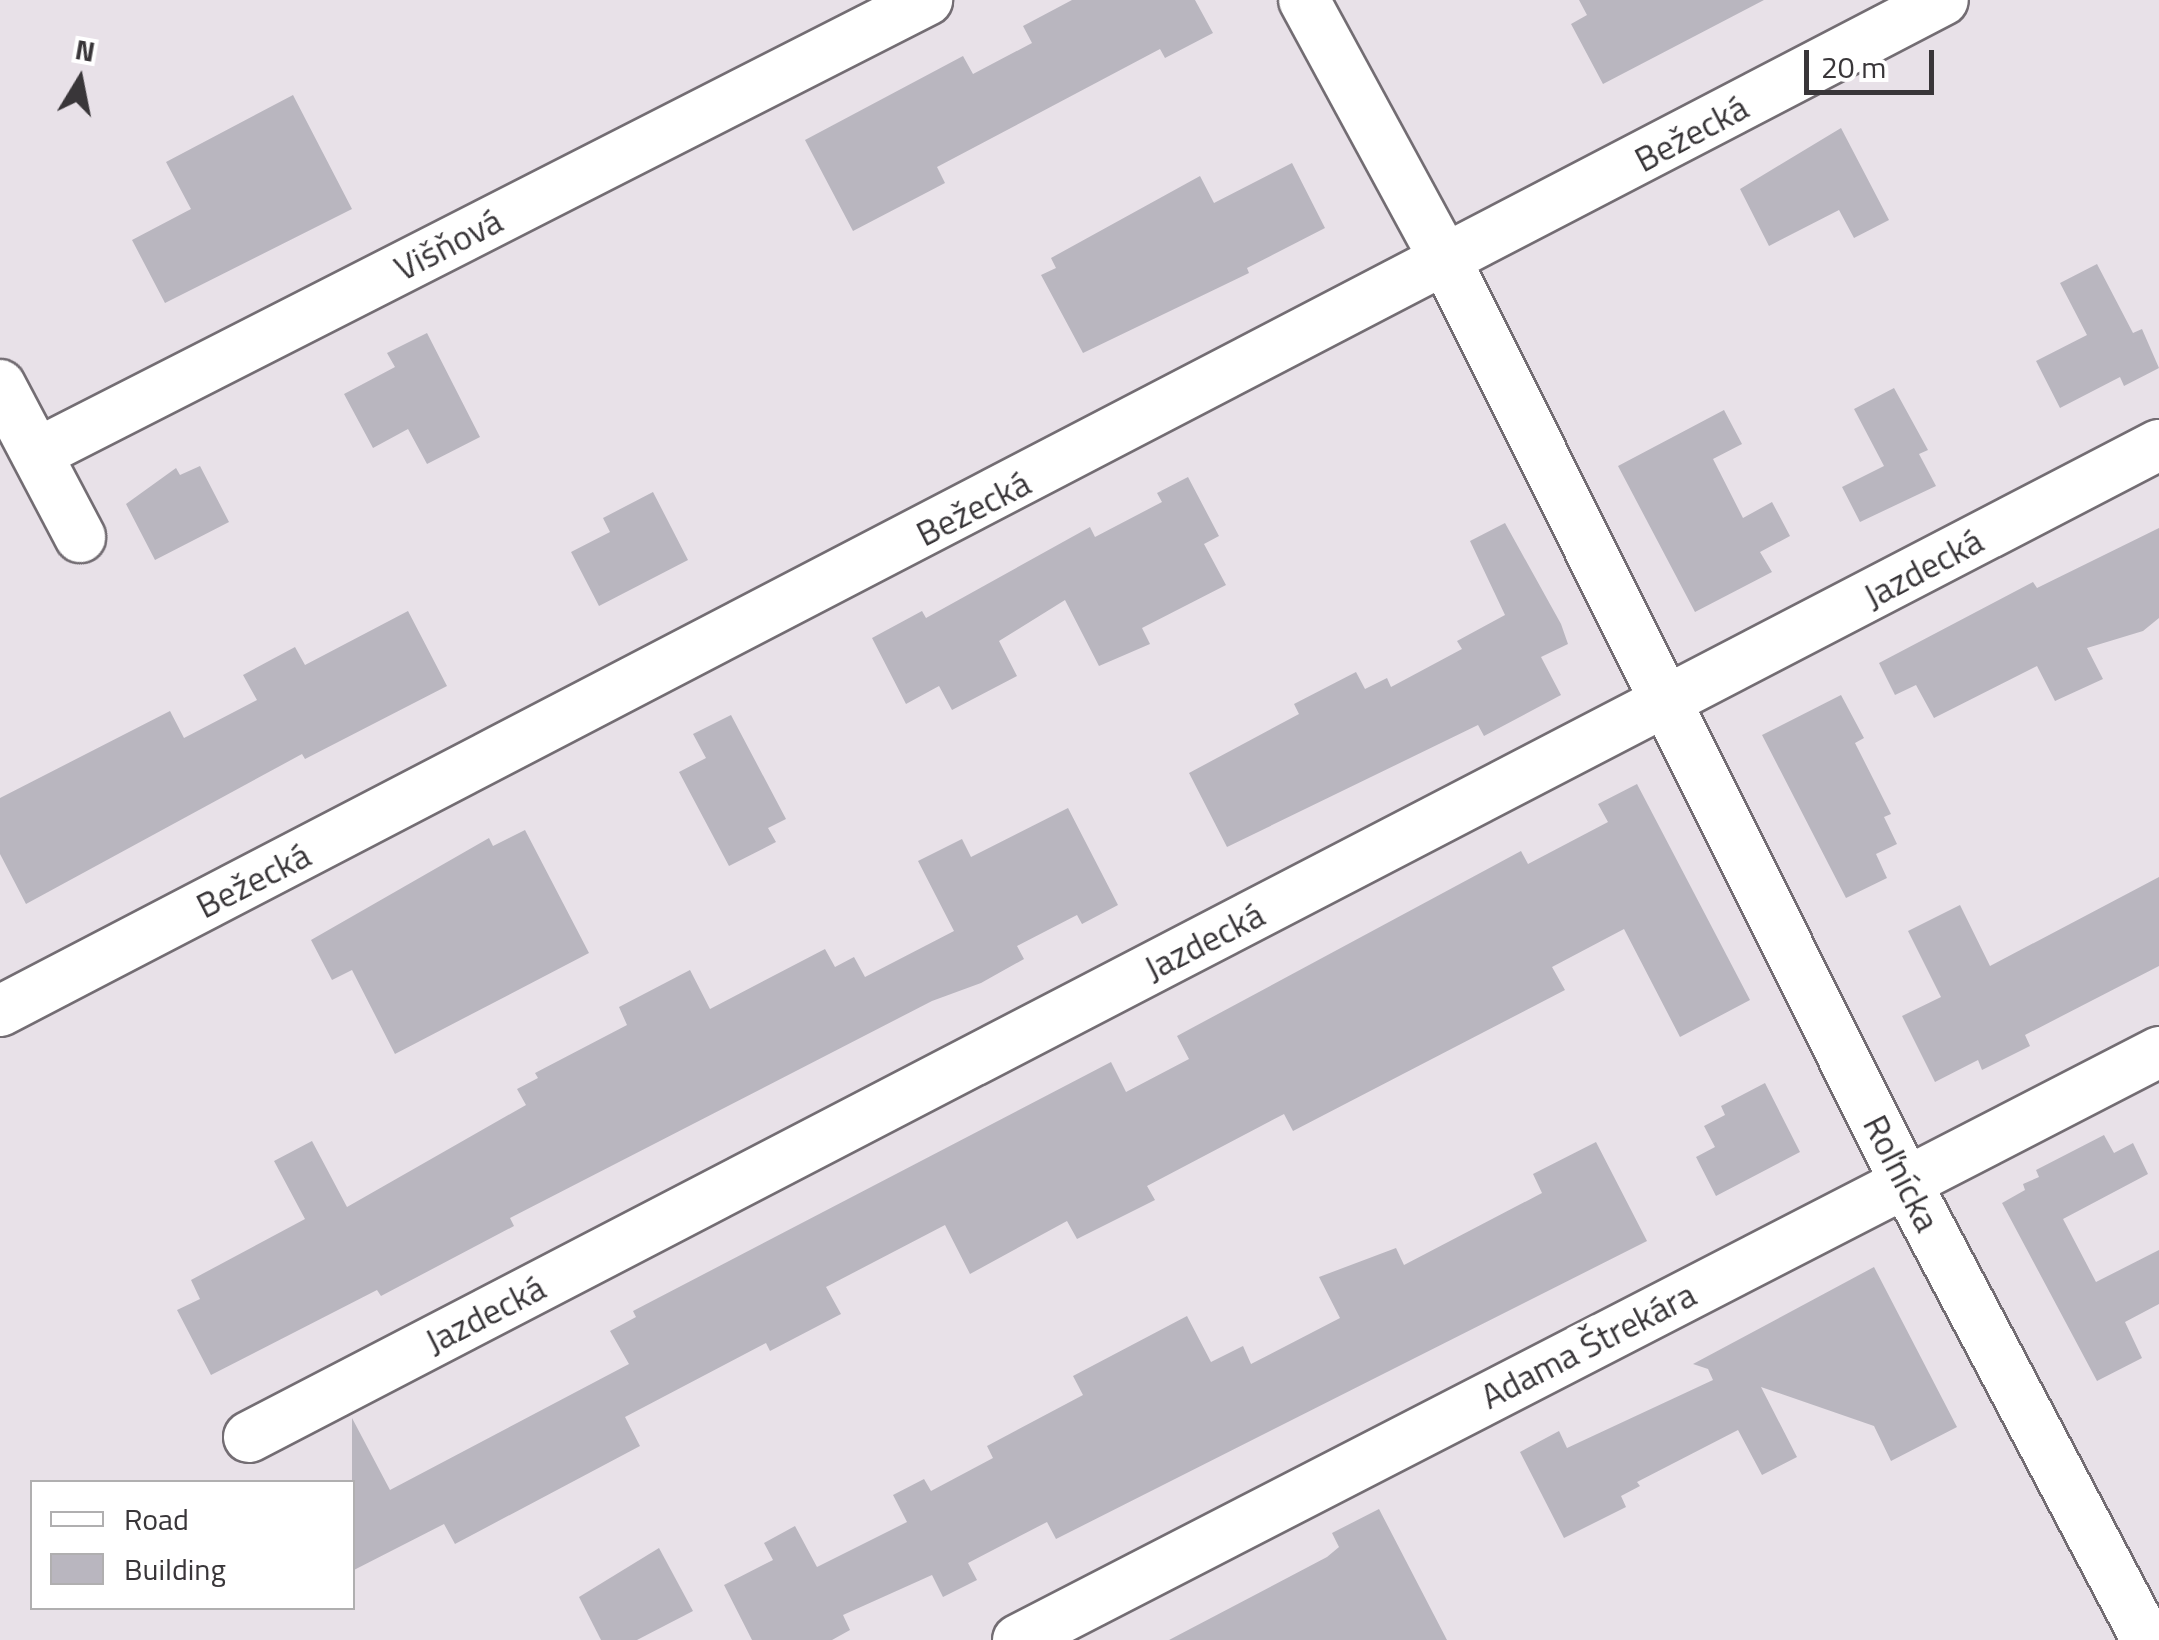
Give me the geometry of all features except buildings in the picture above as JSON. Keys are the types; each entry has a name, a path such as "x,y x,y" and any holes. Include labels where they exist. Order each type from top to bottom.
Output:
{"street":[{"name":"Višňová","path":"38,453 927,0"},
{"name":"Roľnícka","path":"1304,0 1447,263 1905,1181 2147,1640"},
{"name":"Bežecká","path":"0,1011 1447,263 1943,0"},
{"path":"0,385 80,538"},
{"name":"Jazdecká","path":"249,1436 2159,444"},
{"name":"Adama Štrekára","path":"1018,1640 2159,1052"}]}
